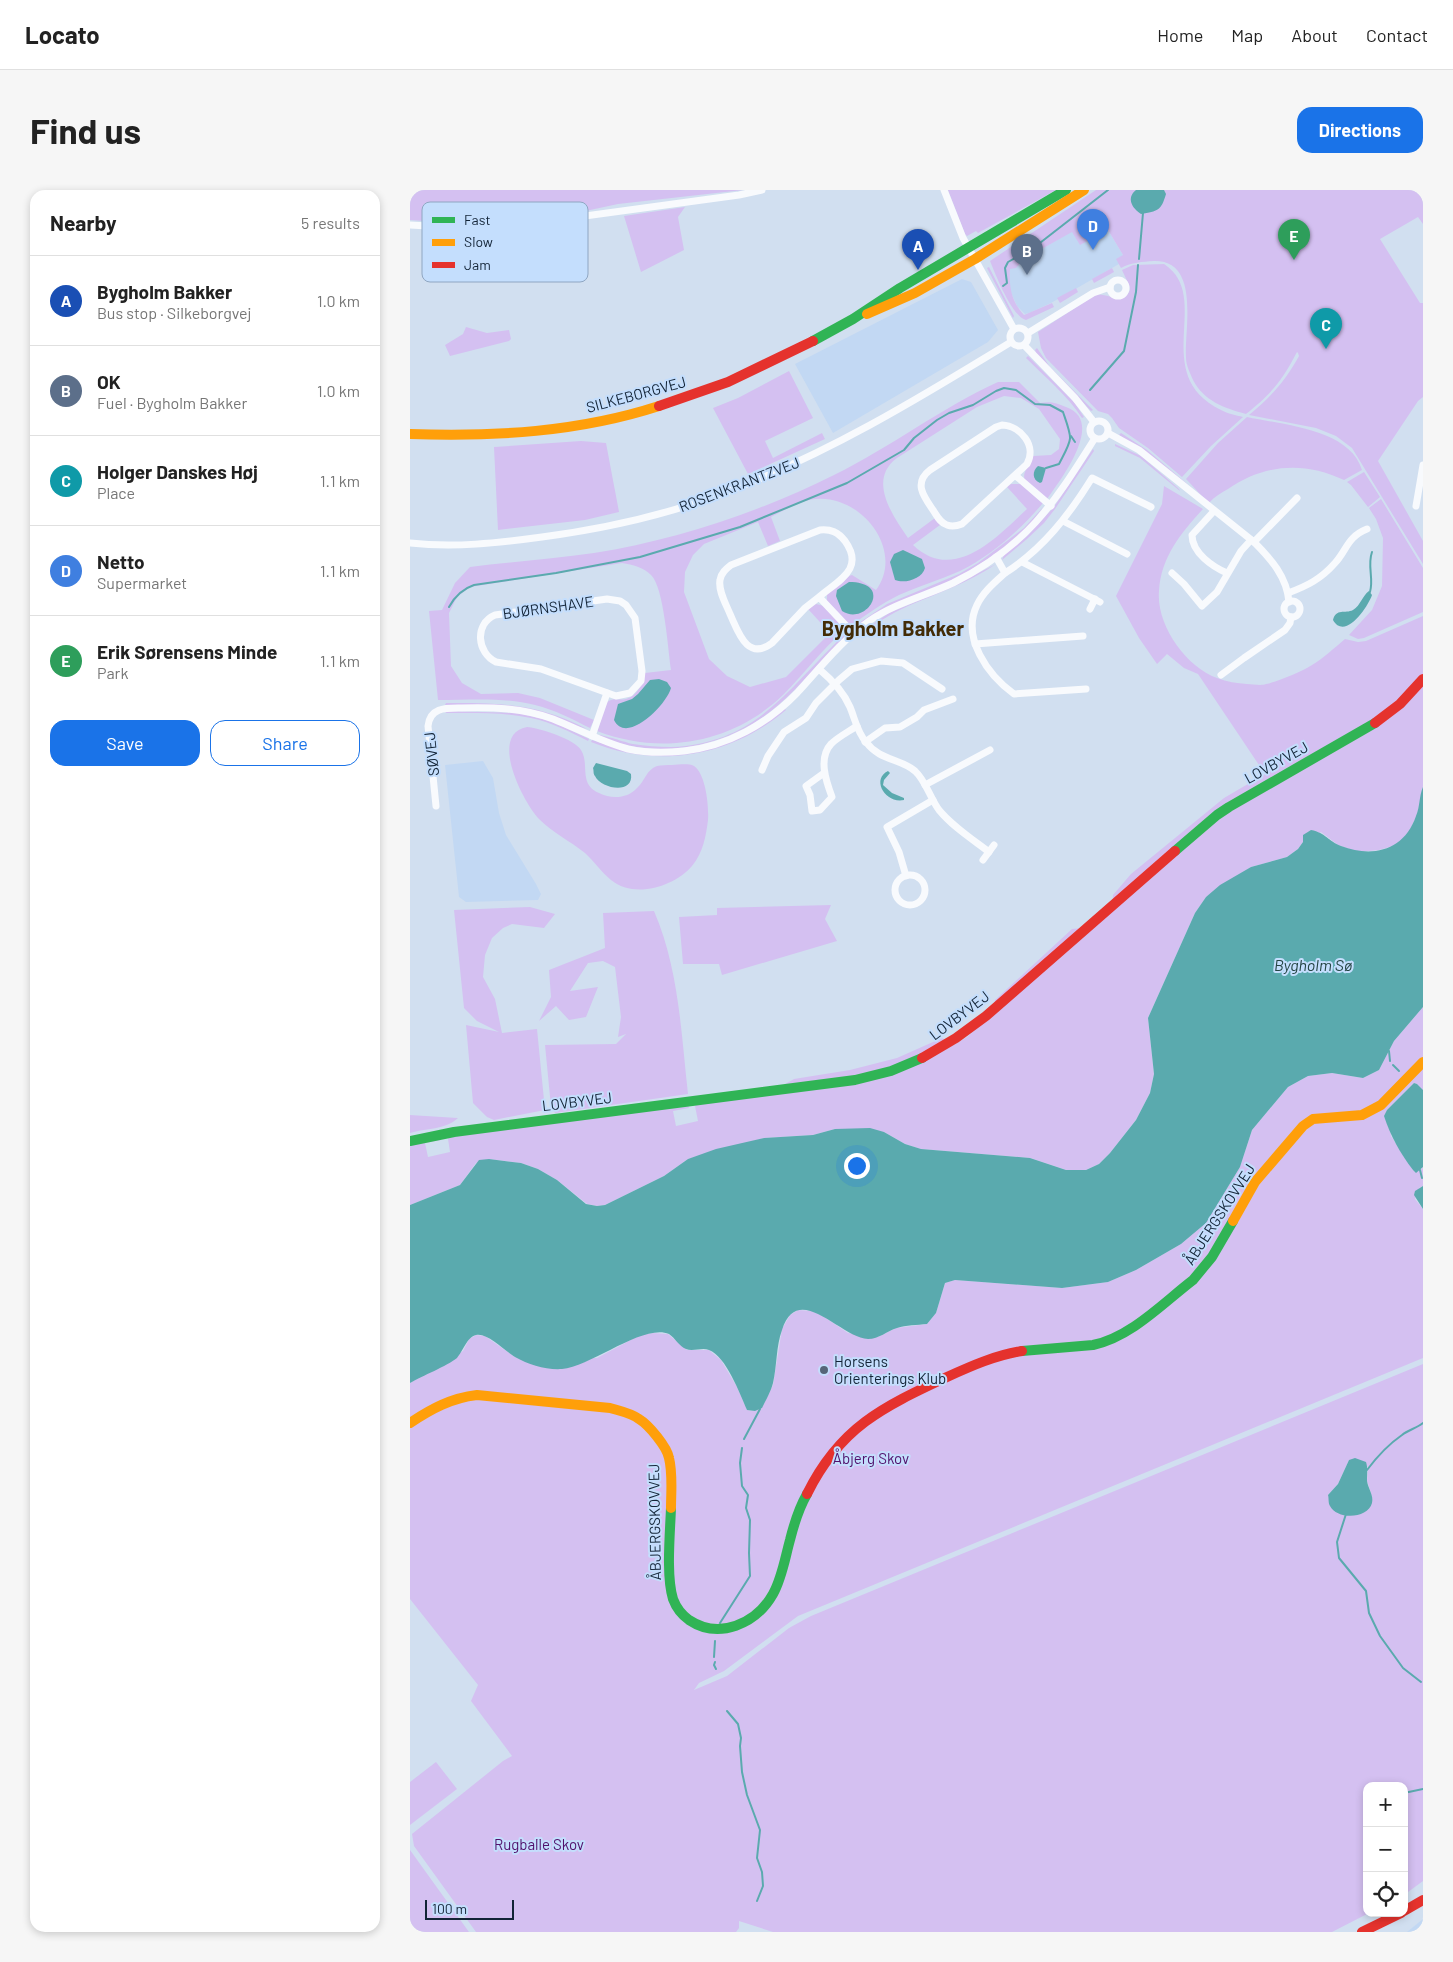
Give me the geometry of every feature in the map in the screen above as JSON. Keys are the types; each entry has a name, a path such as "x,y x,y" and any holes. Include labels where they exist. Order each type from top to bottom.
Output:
{"street":[{"path":"588,216 739,195 762,190"},
{"path":"944,190 969,248 1014,329"},
{"name":"SILKEBORGVEJ","path":"410,434 501,434 570,426 661,406 727,382 772,362 853,318 1066,190"},
{"name":"SILKEBORGVEJ","path":"853,318 879,310 975,259 1084,190"},
{"path":"1028,333 1093,293 1110,287"},
{"path":"1022,328 1028,333 1028,340 1024,345 1016,346 1011,342 1010,335 1014,329 1022,328"},
{"name":"ROSENKRANTZVEJ","path":"410,543 443,546 497,543 572,533 628,522 703,501 778,471 833,446 1011,342"},
{"path":"1024,345 1075,398 1094,422"},
{"path":"1095,438 1092,436 1090,428 1094,422 1101,420 1105,422 1108,433"},
{"path":"1002,426 1009,426 1020,431 1030,448 1030,459 1016,476 966,521 952,527 943,523 922,494 921,488 922,478 930,470 996,427 1002,426"},
{"path":"1095,438 1103,438 1108,433"},
{"path":"1108,433 1139,450 1214,512 1253,541 1279,570 1288,593 1289,602"},
{"path":"606,693 592,736 608,744 631,750 675,752 705,747 743,733 763,722 796,694 853,633 888,610 950,584 996,557 1025,534 1051,506 1095,438"},
{"path":"1416,506 1423,465"},
{"path":"1016,476 1051,506"},
{"path":"1086,688 1014,694 1005,688 989,670 975,644 972,620 977,604 1005,572 1022,562 1063,521 1092,478 1151,507"},
{"path":"1172,573 1202,606 1217,592 1241,551 1297,498"},
{"path":"1214,512 1192,535 1192,540 1211,566 1227,573"},
{"path":"1063,521 1127,554"},
{"path":"1288,593 1316,581 1336,563 1352,539 1368,529"},
{"path":"820,530 828,530 841,536 850,549 852,563 845,576 819,597 805,608 772,643 756,649 741,640 720,591 720,579 726,568 731,565 820,530"},
{"path":"996,557 1005,572"},
{"path":"1022,562 1098,600 1090,609"},
{"path":"819,597 853,633"},
{"name":"BJØRNSHAVE","path":"607,599 620,601 626,605 635,618 642,671 641,681 630,693 622,696 606,693 541,669 496,662 489,659 482,649 481,627 484,622 495,615 607,599"},
{"path":"1289,602 1295,602 1300,609 1296,616 1291,617 1284,611 1285,606 1289,602"},
{"path":"1221,675 1285,630 1290,623 1291,617"},
{"path":"975,644 1083,636"},
{"path":"762,770 768,756 784,732 806,718 816,703 852,669 881,661 902,663 942,689"},
{"path":"818,669 834,684 850,707 865,742 874,751 916,772 933,800 952,824 989,852"},
{"name":"LOVBYVEJ","path":"410,1141 454,1132 855,1080 891,1072 909,1065 960,1037 1217,815 1246,796 1379,721 1403,702 1423,679"},
{"path":"865,742 886,728 900,727 917,718 924,710 953,699"},
{"name":"SØVEJ","path":"436,806 428,726 428,720 433,712 442,709 502,708 518,710 552,719 592,736"},
{"path":"824,773 806,786 810,795 812,811 820,810 832,797 824,773 828,748 832,743 857,726"},
{"path":"924,785 990,750"},
{"path":"906,876 899,852 887,827 933,800"},
{"path":"983,860 994,845"},
{"path":"906,876 918,877 925,885 922,899 913,905 903,903 896,895 896,884 900,878 906,876"},
{"name":"ÅBJERGSKOVVEJ","path":"410,1424 448,1400 476,1395 610,1408 640,1419 660,1440 670,1463 670,1589 675,1606 697,1626 712,1630 730,1629 743,1624 758,1614 769,1602 782,1573 793,1527 808,1489 832,1453 868,1418 904,1397 990,1359 1020,1351 1104,1342 1121,1334 1193,1280 1203,1270 1212,1258 1256,1182 1302,1126 1313,1119 1357,1116 1381,1105 1423,1062"},
{"path":"1408,1909 1423,1900"},
{"path":"1362,1932 1393,1917"}],"shaded area":[{"path":"1108,230 1126,260 1051,303 1029,313 1025,314 1017,306 1009,288 1010,268 1072,231"},
{"path":"962,279 971,282 998,330 988,342 833,433 795,364"},
{"path":"483,761 493,778 499,813 506,835 541,894 538,900 466,902 459,897 445,765"},
{"path":"1423,1919 1423,1932 1407,1932"}],"green space":[{"path":"410,190 743,190 618,204 588,210 588,202 422,202 422,221 410,220"},
{"path":"948,190 1056,190 978,233 976,231 967,236"},
{"path":"1096,190 1423,190 1423,224 1418,217 1380,239 1420,303 1423,303 1423,397 1418,401 1378,461 1423,541 1423,564 1352,448 1336,436 1316,428 1249,415 1283,381 1299,356 1297,352 1275,386 1246,414 1215,403 1203,393 1193,380 1186,361 1187,299 1184,284 1179,272 1169,264 1154,261 1133,263 1121,268 1116,259 1123,255 1108,230 1080,245 1072,232 1024,259 1016,268 1010,269 1012,294 1024,315 1052,303 1054,307 1026,320 1015,311 990,261"},
{"path":"685,207 678,217 684,250 641,272 624,216"},
{"path":"1164,264 1178,278 1184,296 1184,357 1188,377 1200,395 1221,410 1243,417 1211,446 1182,477 1148,448 1119,428 1108,414 1098,411 1046,358 1041,348 1038,332 1095,295 1123,298 1130,290 1122,270 1133,265"},
{"path":"989,267 1014,316 1013,318 987,268"},
{"path":"1112,268 1114,272 1094,283 1092,279"},
{"path":"1076,288 1078,292 1060,303 1057,298"},
{"path":"466,327 487,333 509,330 511,339 450,356 445,345 463,334"},
{"path":"1037,348 1050,367 1093,410 1091,411 1036,353 1035,350"},
{"path":"1028,356 1074,402 1084,417 1082,418 1063,394 1026,358"},
{"path":"789,371 813,418 765,441 773,458 822,433 825,439 748,474 713,408 738,398"},
{"path":"998,382 1019,382 1040,403 1056,403 1066,407 1077,414 1082,424 1077,451 1062,478 1047,499 1025,481 1024,475 1033,456 1051,455 1059,449 1060,439 1039,409 1021,398 1004,396 977,407 897,458 888,467 884,477 883,487 890,509 908,538 935,518 940,525 913,545 928,556 944,560 959,558 989,543 1027,509 1007,487 1011,484 1021,484 1043,503 1005,541 972,565 899,595 850,626 827,601 827,594 852,575 876,590 884,574 885,557 881,540 872,525 859,513 844,504 827,499 809,500 794,505 771,517 780,541 768,546 758,522 704,544 693,555 685,572 684,592 709,659 727,676 750,687 786,677 830,633 808,609 816,604 824,606 845,629 784,694 764,711 743,724 720,734 672,743 647,743 622,739 597,731 607,702 626,699 633,695 641,685 645,673 671,670 662,605 655,582 645,570 622,563 470,587 457,597 449,613 451,666 462,683 481,694 518,693 540,698 594,720 590,728 550,709 523,702 438,700 429,611 442,610 455,583 470,567 594,553 656,541 747,513 834,475 977,392"},
{"path":"1247,417 1296,426 1330,437 1355,456 1362,470 1344,480 1314,470 1284,468 1270,470 1242,481 1218,495 1209,503 1186,479 1218,443"},
{"path":"1121,433 1147,450 1192,488 1145,452 1119,435"},
{"path":"581,441 606,443 619,512 585,520 498,530 494,447"},
{"path":"1115,444 1141,456 1180,491 1140,458 1115,446"},
{"path":"1093,449 1094,451 1044,523 1002,560 1004,555 1026,537 1054,507"},
{"path":"1364,472 1380,497 1368,507 1347,482"},
{"path":"1164,486 1203,509 1187,527 1168,556 1161,579 1159,604 1162,617 1175,643 1194,665 1205,672 1228,681 1264,685 1307,668 1345,639 1358,642 1366,641 1423,616 1423,787 1417,815 1409,832 1397,845 1379,850 1358,852 1338,845 1321,832 1303,842 1298,849 1287,857 1251,867 1206,897 1195,913 1148,1018 1154,1074 1150,1093 1136,1120 1099,1164 1086,1170 1066,1170 1030,1158 921,1149 905,1144 884,1132 835,1129 813,1135 764,1138 688,1159 664,1176 605,1205 587,1204 557,1180 538,1169 521,1163 489,1159 476,1163 460,1185 410,1205 410,1145 440,1137 441,1140 425,1143 428,1157 450,1152 448,1139 450,1136 688,1105 689,1108 673,1111 676,1126 698,1121 695,1106 698,1104 764,1096 794,1079 850,1070 897,1058 942,1038 954,1045 967,1037 993,1014 995,1000 1072,929 1092,927 1112,911 1113,895 1131,874 1224,798 1265,774 1198,674 1184,668 1167,654 1157,664 1139,638 1116,596 1162,504"},
{"path":"1381,499 1423,568 1423,612 1358,639 1349,635 1372,610 1382,586 1383,538 1376,519 1369,508"},
{"path":"1044,506 1026,530 1003,549 960,577 853,627 887,604 959,574 978,563 1024,528"},
{"path":"996,564 964,582 908,606 876,624 858,637 857,635 889,613 951,587"},
{"path":"846,633 843,639 785,699 757,721 736,732 714,741 667,749 643,748 597,735 633,744 671,747 701,743 727,735 750,723 770,709"},
{"path":"446,703 502,704 535,709 569,720 587,729 503,705 445,705"},
{"path":"785,709 764,726 741,739 717,748 693,754 642,755 616,750 591,742 592,740 630,752 706,750"},
{"path":"445,711 518,713 551,721 589,739 588,741 553,725 531,718 499,714 446,713"},
{"path":"527,727 540,729 556,735 577,746 581,750 585,761 586,779 589,784 599,793 609,796 619,797 633,792 650,770 657,766 686,764 694,766 704,783 708,814 703,844 699,856 692,866 675,880 665,885 642,889 620,886 604,874 585,853 544,824 525,798 512,769 509,755 510,742 516,732"},
{"path":"831,905 825,919 837,941 722,975 719,964 683,964 679,917 717,915 717,908"},
{"path":"530,907 555,914 544,928 512,924 503,928 492,938 485,955 483,977 495,999 502,1033 537,1029 545,1110 494,1120 487,1117 473,1103 466,1025 499,1032 477,1021 464,1008 454,910"},
{"path":"654,911 669,955 674,978 688,1094 555,1113 551,1107 545,1045 616,1044 626,1034 618,1037 621,1017 615,967 603,961 588,963 570,991 598,987 586,1017 569,1020 556,1006 539,1021 551,997 549,970 605,948 603,913"},
{"path":"1423,1007 1423,1090 1414,1083 1387,1110 1391,1136 1413,1170 1422,1169 1423,1167 1423,1186 1419,1188 1415,1199 1423,1209 1423,1358 798,1616 724,1671 699,1683 694,1690 727,1676 789,1628 811,1616 1423,1364 1423,1881 1408,1892 1408,1782 1363,1782 1363,1916 1332,1932 773,1932 739,1921 739,1928 736,1932 476,1932 414,1846 412,1834 503,1761 512,1756 471,1701 478,1685 410,1599 410,1383 463,1351 469,1339 476,1335 485,1336 515,1357 597,1358 640,1335 653,1333 668,1334 687,1350 709,1350 721,1360 737,1387 747,1410 755,1411 762,1407 773,1385 782,1329 790,1315 798,1310 812,1311 823,1316 848,1333 878,1337 896,1328 927,1324 936,1313 945,1283 955,1280 1062,1288 1108,1282 1136,1270 1181,1244 1206,1223 1240,1167 1252,1130 1288,1087 1308,1076 1332,1073 1363,1078 1379,1070 1394,1041","holes":["1349,1460 1368,1467 1367,1481 1371,1493 1328,1495 1338,1484"]},
{"path":"410,1115 458,1118 441,1127 410,1133"},
{"path":"436,1762 457,1789 410,1825 410,1782"},
{"path":"410,1850 469,1932 410,1932"}],"water":[{"path":"1136,190 1164,190 1166,194 1158,209 1141,214 1131,203 1131,196"},
{"path":"1093,212 1102,212 1106,216 1104,222 1099,227 1087,230 1082,225 1083,221"},
{"path":"1038,466 1046,468 1040,483 1035,480 1034,475"},
{"path":"903,550 922,559 925,568 913,580 895,580 890,562 894,554"},
{"path":"849,582 863,584 871,589 873,595 872,603 860,613 851,614 842,611 836,596 837,590"},
{"path":"1369,591 1372,595 1366,607 1355,620 1344,627 1338,625 1333,620 1336,614 1353,610 1358,606"},
{"path":"659,679 667,682 671,688 662,704 654,713 636,726 620,727 614,720 618,704 632,699 650,680"},
{"path":"596,763 627,771 631,774 631,781 623,787 616,788 598,781 593,768"},
{"path":"888,771 890,773 884,780 883,785 892,793 904,798 904,800 891,798 883,790 881,779"},
{"name":"Bygholm Sø","path":"1423,787 1423,1007 1394,1041 1379,1070 1363,1078 1332,1073 1308,1076 1288,1087 1252,1130 1240,1167 1206,1223 1181,1244 1136,1270 1108,1282 1062,1288 955,1280 945,1283 936,1313 927,1324 900,1327 872,1339 857,1336 821,1315 798,1310 789,1316 782,1330 772,1386 762,1408 755,1411 747,1410 727,1367 715,1354 706,1349 686,1349 669,1334 658,1332 632,1339 588,1361 562,1369 544,1368 526,1362 515,1357 491,1339 476,1335 468,1341 457,1358 410,1383 410,1205 460,1185 479,1160 489,1159 521,1163 538,1169 557,1180 586,1204 597,1206 605,1205 664,1176 688,1159 716,1149 764,1138 813,1135 835,1129 870,1128 884,1132 905,1144 921,1149 1030,1158 1066,1170 1086,1170 1099,1164 1136,1120 1150,1093 1154,1074 1148,1018 1195,913 1206,897 1220,885 1251,867 1287,857 1298,849 1303,842 1303,835 1311,830 1320,833 1341,846 1353,850 1375,851 1386,849 1404,837 1411,828 1417,813"},
{"path":"1414,1083 1423,1090 1423,1167 1416,1173 1396,1144 1384,1116 1387,1110"},
{"path":"1423,1186 1423,1209 1414,1195 1415,1191"},
{"path":"1355,1458 1366,1462 1367,1481 1372,1503 1365,1512 1359,1515 1339,1514 1329,1505 1328,1495 1338,1484 1349,1460"}],"waterway":[{"path":"1003,286 1007,283 1005,268 1008,262 1036,246 1108,190"},
{"path":"1139,259 1143,213"},
{"path":"1090,390 1124,351 1136,292 1138,265"},
{"path":"449,607 459,593 474,585 556,573 640,557 740,527 847,483 904,450 914,438 937,420 949,413 973,405 1004,388 1016,390 1035,404 1050,405 1063,412 1070,434 1069,443 1059,464 1046,468"},
{"path":"1071,436 1075,442"},
{"path":"1370,592 1372,552"},
{"path":"1389,1051 1390,1061"},
{"path":"1393,1065 1399,1071"},
{"path":"1420,1170 1422,1178"},
{"path":"744,1439 760,1409"},
{"path":"1367,1470 1392,1443 1404,1433 1423,1423"},
{"path":"720,1623 750,1576 750,1520 746,1508 748,1495 742,1486 740,1463 742,1448"},
{"path":"1346,1514 1337,1542 1339,1558 1366,1591 1369,1613 1380,1636 1403,1668 1421,1682"},
{"path":"714,1657 715,1641"},
{"path":"715,1662 716,1669"},
{"path":"727,1711 738,1724 741,1738 742,1772 747,1795 760,1830 757,1858 762,1872 763,1886 757,1901"},
{"path":"1408,1792 1423,1789"}],"traffic: fast":[{"path":"813,341 853,319 900,288 1066,190"},
{"path":"1175,851 1229,807 1375,723"},
{"path":"410,1141 454,1132 855,1080 891,1071 922,1058"},
{"path":"1022,1351 1093,1345 1107,1341 1133,1327 1193,1280 1212,1257 1233,1221"},
{"path":"671,1508 669,1567 674,1602 689,1620 712,1629 724,1628 736,1626 747,1621 766,1605 773,1594 781,1575 797,1516 807,1494"}],"traffic: slow":[{"path":"867,314 915,293 975,259 1084,190"},
{"path":"410,434 473,435 536,431 598,422 659,406"},
{"path":"1233,1221 1255,1182 1303,1126 1313,1119 1362,1115 1381,1105 1423,1062"},
{"path":"410,1423 442,1405 468,1396 477,1395 610,1408 625,1412 648,1426 668,1453 672,1483 671,1508"}],"traffic: jam":[{"path":"659,406 728,382 813,341"},
{"path":"1375,723 1400,704 1423,679"},
{"path":"922,1058 956,1038 986,1016 1175,851"},
{"path":"807,1494 820,1471 849,1435 883,1410 965,1369 993,1358 1022,1351"},
{"path":"1408,1909 1423,1900"},
{"path":"1362,1932 1393,1917"}],"place":[{"name":"Netto","path":"1093,250"},
{"name":"Erik Sørensens Minde","path":"1294,260"},
{"name":"Bygholm Bakker","path":"918,270"},
{"name":"OK","path":"1027,275"},
{"name":"Holger Danskes Høj","path":"1326,349"},
{"name":"Horsens Orienterings Klub","path":"824,1370"}],"district":[{"name":"Bygholm Bakker","path":"893,628"}],"park label":[{"name":"Åbjerg Skov","path":"871,1458"},
{"name":"Rugballe Skov","path":"539,1844"}]}
